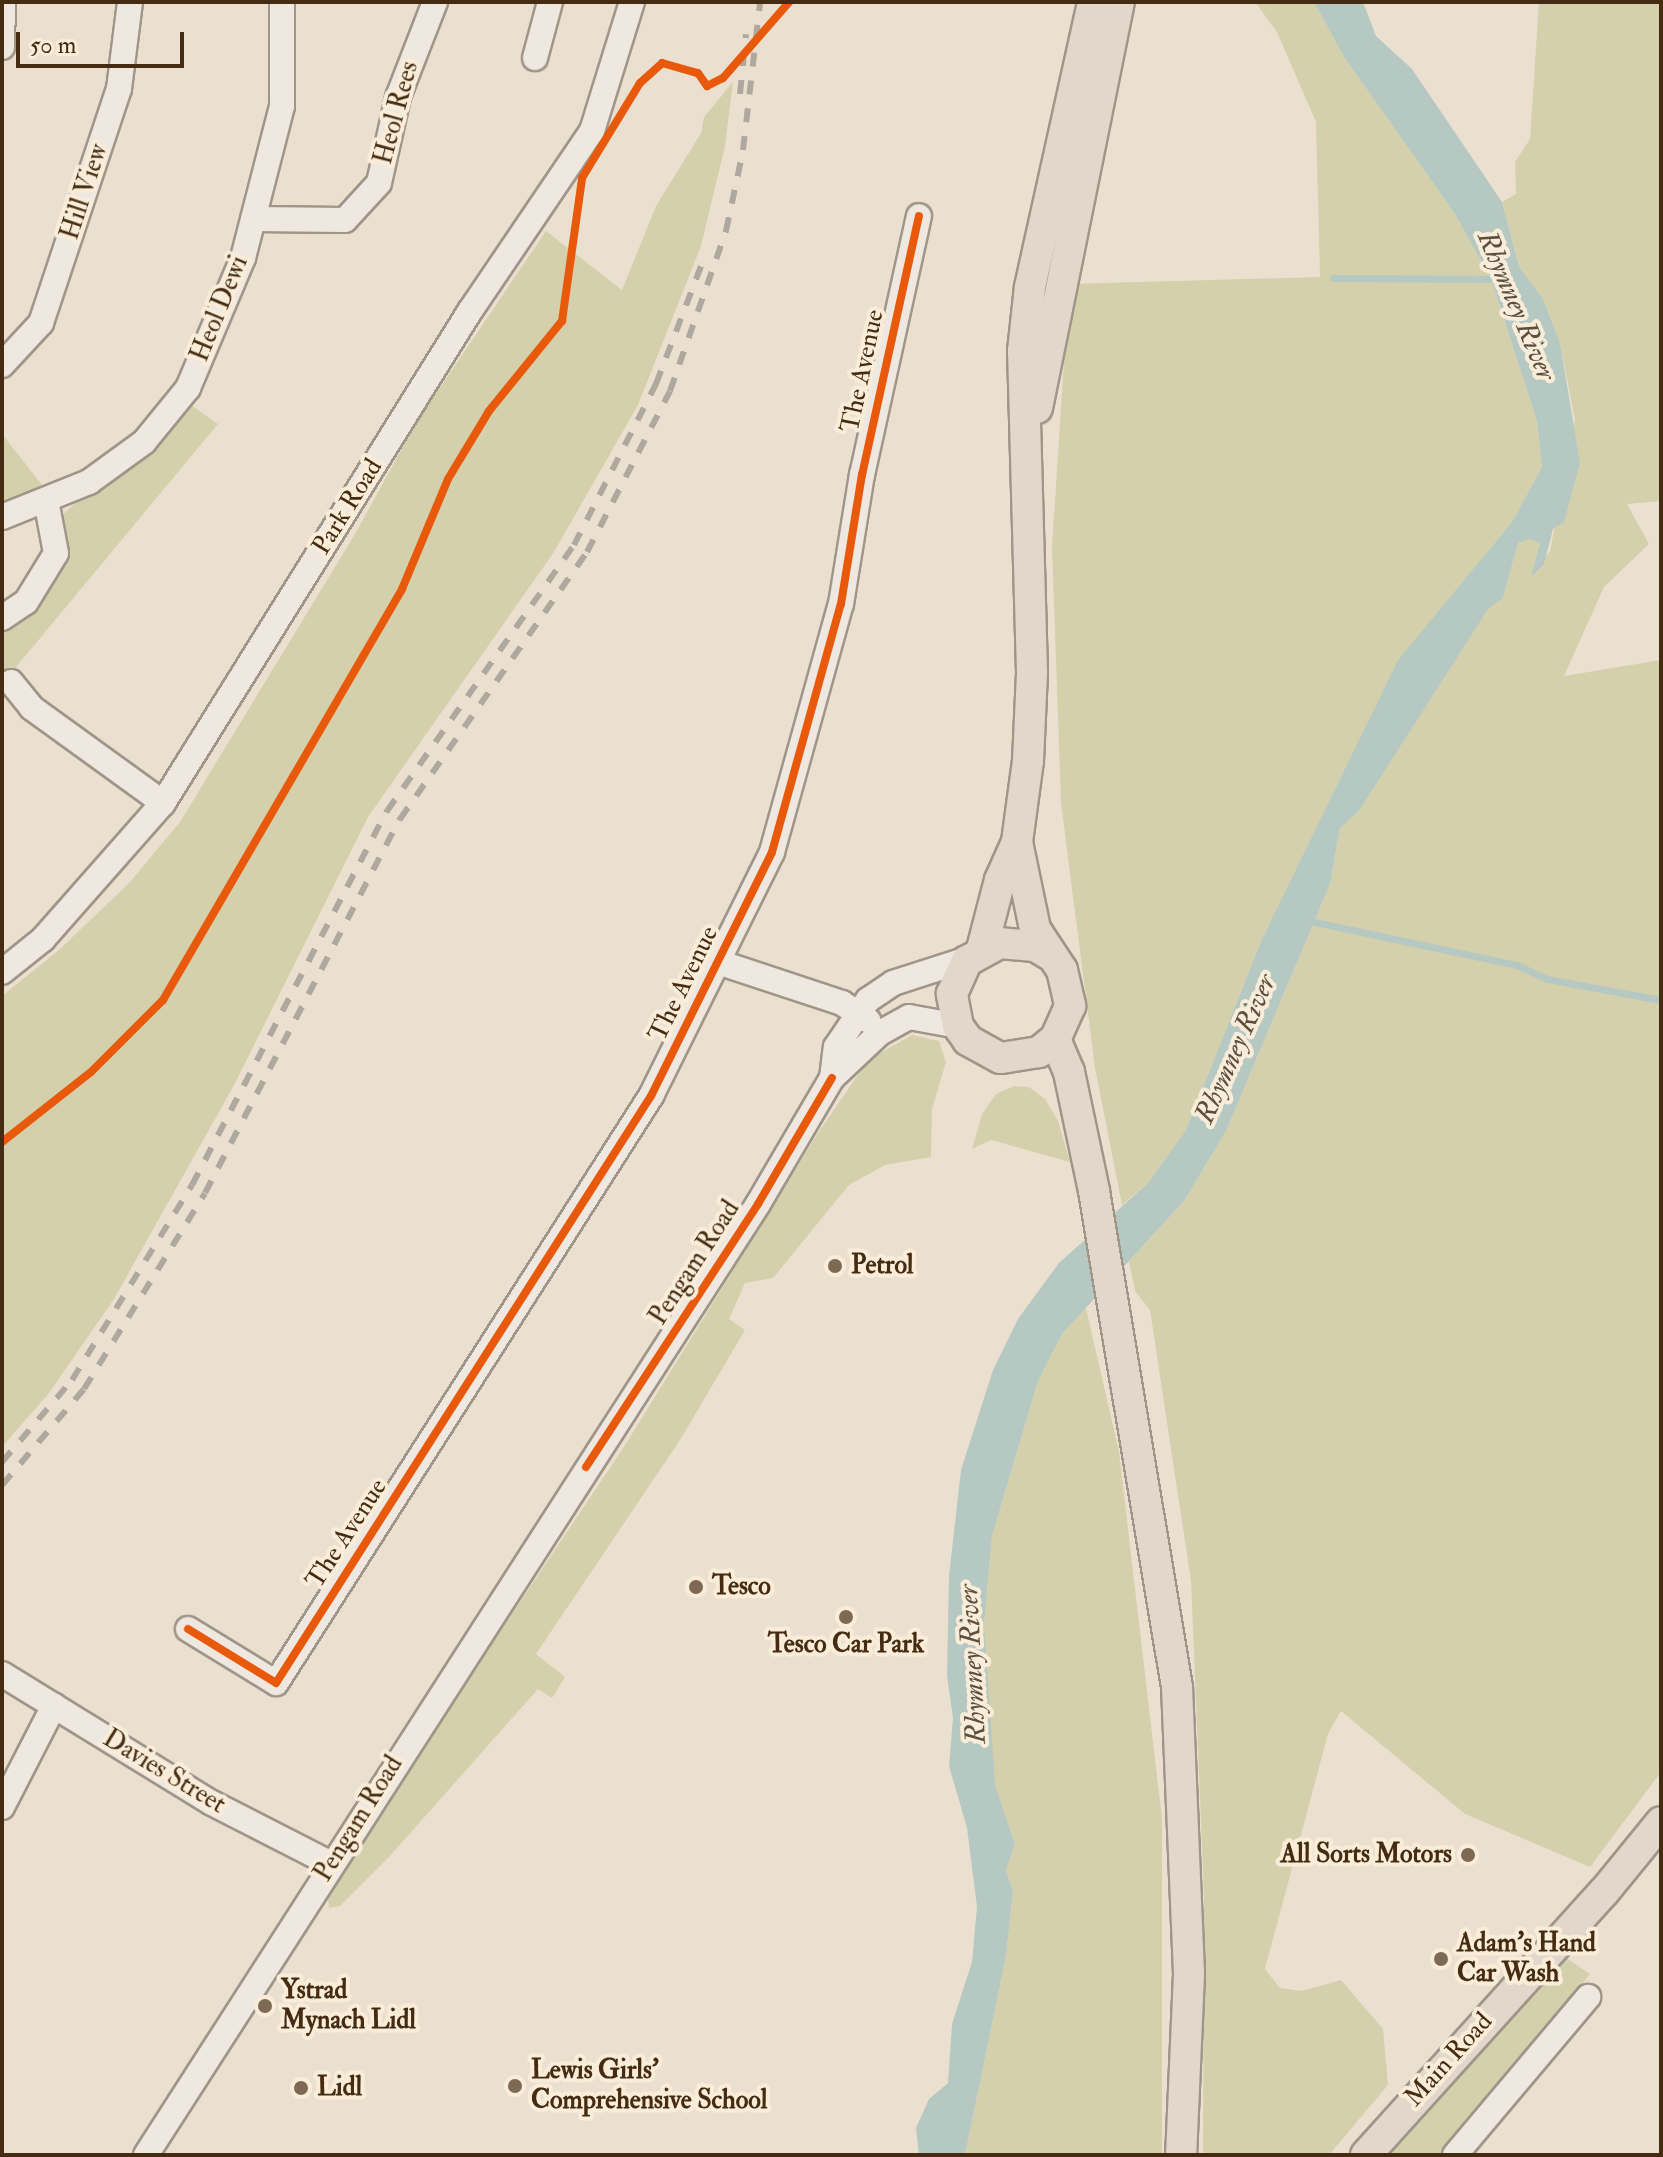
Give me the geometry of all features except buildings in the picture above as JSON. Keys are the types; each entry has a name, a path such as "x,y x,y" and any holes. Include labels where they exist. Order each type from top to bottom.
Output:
{"main road":[{"path":"1017,842 1000,880 976,953 952,994 958,1026 981,1051 1000,1058 1020,1058 1055,1039 1070,1006 1066,979 1050,955 1030,911 1017,842 1032,672 1023,351 1030,287 1093,2"},
{"path":"1027,502 1035,418 1119,2"},
{"path":"976,953 1016,943 1050,955"},
{"path":"1055,1039 1069,1072 1094,1191 1177,1687 1189,1974 1181,2155"},
{"name":"Main Road","path":"1366,2155 1433,2074 1604,1892 1661,1822"}],"street":[{"path":"2,47 3,2"},
{"name":"Hill View","path":"2,365 41,323 119,89 130,2"},
{"name":"Heol Dewi","path":"2,517 89,482 144,442 188,388 243,258 282,106 282,2"},
{"name":"Heol Rees","path":"253,219 345,220 379,183 398,97 435,2"},
{"path":"535,58 550,2"},
{"name":"Park Road","path":"2,972 43,939 163,803 470,311 592,131 632,2"},
{"name":"The Avenue","path":"188,1629 276,1683 643,1109 772,852 841,604 862,475 919,216"},
{"path":"2,618 26,602 56,553 46,500"},
{"path":"11,682 32,708 163,803"},
{"name":"Pengam Road","path":"832,1078 836,1047 858,1013 893,983 976,953"},
{"path":"718,962 890,1027 909,1017 958,1026"},
{"name":"Pengam Road","path":"146,2155 758,1204 832,1078 890,1027"},
{"name":"Davies Street","path":"2,1674 212,1803 331,1864"},
{"path":"2,1807 54,1706"},
{"path":"1455,2155 1588,1997"}],"shaded area":[{"path":"1255,2 1314,2 1344,57 1455,214 1491,279 1537,421 1542,467 1512,522 1398,661 1262,939 1186,1130 1148,1183 1122,1205 1095,1068 1061,803 1052,547 1069,284 1320,277 1316,122 1277,32"},
{"path":"1539,2 1661,2 1661,501 1627,504 1649,544 1604,587 1564,676 1661,660 1661,1772 1590,1867 1465,1814 1341,1711 1328,1734 1265,1969 1280,1988 1302,1991 1341,1980 1383,2029 1388,2085 1329,2155 1203,2155 1204,1894 1191,1581 1150,1310 1135,1291 1129,1261 1184,1201 1226,1131 1330,884 1340,828 1359,811 1488,608 1503,598 1518,543 1529,538 1540,543 1533,575 1550,551 1575,420 1560,343 1543,299 1519,266 1502,202 1516,194 1515,162 1530,139"},
{"path":"733,82 725,146 701,246 638,405 554,552 368,817 233,1087 114,1299 49,1393 2,1447 2,996 59,950 130,882 180,822 355,534 416,423 546,231 622,290 656,206 701,133 704,117"},
{"path":"188,403 218,424 2,684 2,623 29,605 61,516"},
{"path":"2,434 46,490 2,501"},
{"path":"912,1035 939,1041 946,1062 932,1109 931,1157 885,1165 849,1185 773,1278 745,1283 729,1319 745,1330 680,1440 536,1654 565,1677 552,1698 538,1689 390,1856 340,1906 329,1908 328,1899 366,1831 622,1450 816,1136 868,1060"},
{"path":"1014,1086 1029,1087 1045,1099 1058,1121 1070,1162 991,1140 972,1149 982,1114 996,1094"},
{"path":"1086,1308 1119,1452 1162,1819 1162,2155 965,2155 1006,1956 1013,1892 1006,1870 1015,1844 995,1785 987,1709 984,1625 992,1536 1038,1381 1062,1334"},
{"path":"1562,1955 1590,1974 1440,2155 1381,2155"}],"water":[{"name":"Rhymney River","path":"1314,2 1363,2 1376,36 1412,69 1502,202 1519,266 1543,299 1560,343 1580,463 1564,522 1553,529 1544,564 1531,577 1540,543 1529,539 1518,543 1503,598 1488,609 1359,811 1340,828 1330,884 1226,1131 1184,1201 1062,1334 1038,1381 992,1536 984,1625 995,1785 1015,1844 1006,1870 1013,1892 1006,1956 965,2155 919,2155 916,2128 929,2099 948,2083 952,2024 972,1962 977,1907 967,1828 949,1766 953,1718 947,1676 949,1576 961,1470 993,1370 1018,1319 1059,1263 1148,1183 1186,1130 1262,939 1398,660 1512,522 1542,467 1537,421 1491,279 1455,214 1344,57"}],"waterway":[{"name":"Rhymney River","path":"1333,278 1491,279"},
{"path":"1305,920 1517,965 1547,979 1661,1000"}],"railway":[{"path":"2,1485 84,1389 205,1193 400,819 587,552 670,391 726,231 743,150 760,2"},
{"path":"740,94 746,34"},
{"path":"2,1462 72,1380 192,1185 387,811 574,545 656,384 704,258"}],"cycle path":[{"path":"2,1142 91,1072 163,1000 402,589 448,479 489,411 562,321 582,178 640,83 662,63 698,73 707,86 723,78 789,2"},
{"path":"188,1629 276,1683 651,1096 772,852 841,604 862,475 919,216"},
{"path":"586,1467 758,1204 832,1078"}],"place":[{"name":"Petrol","path":"835,1266"},
{"name":"Tesco","path":"696,1587"},
{"name":"Tesco Car Park","path":"846,1617"},
{"name":"All Sorts Motors","path":"1468,1855"},
{"name":"Adam's Hand Car Wash","path":"1441,1959"},
{"name":"Ystrad Mynach Lidl","path":"265,2006"},
{"name":"Lewis Girls' Comprehensive School","path":"515,2086"},
{"name":"Lidl","path":"301,2088"}]}
